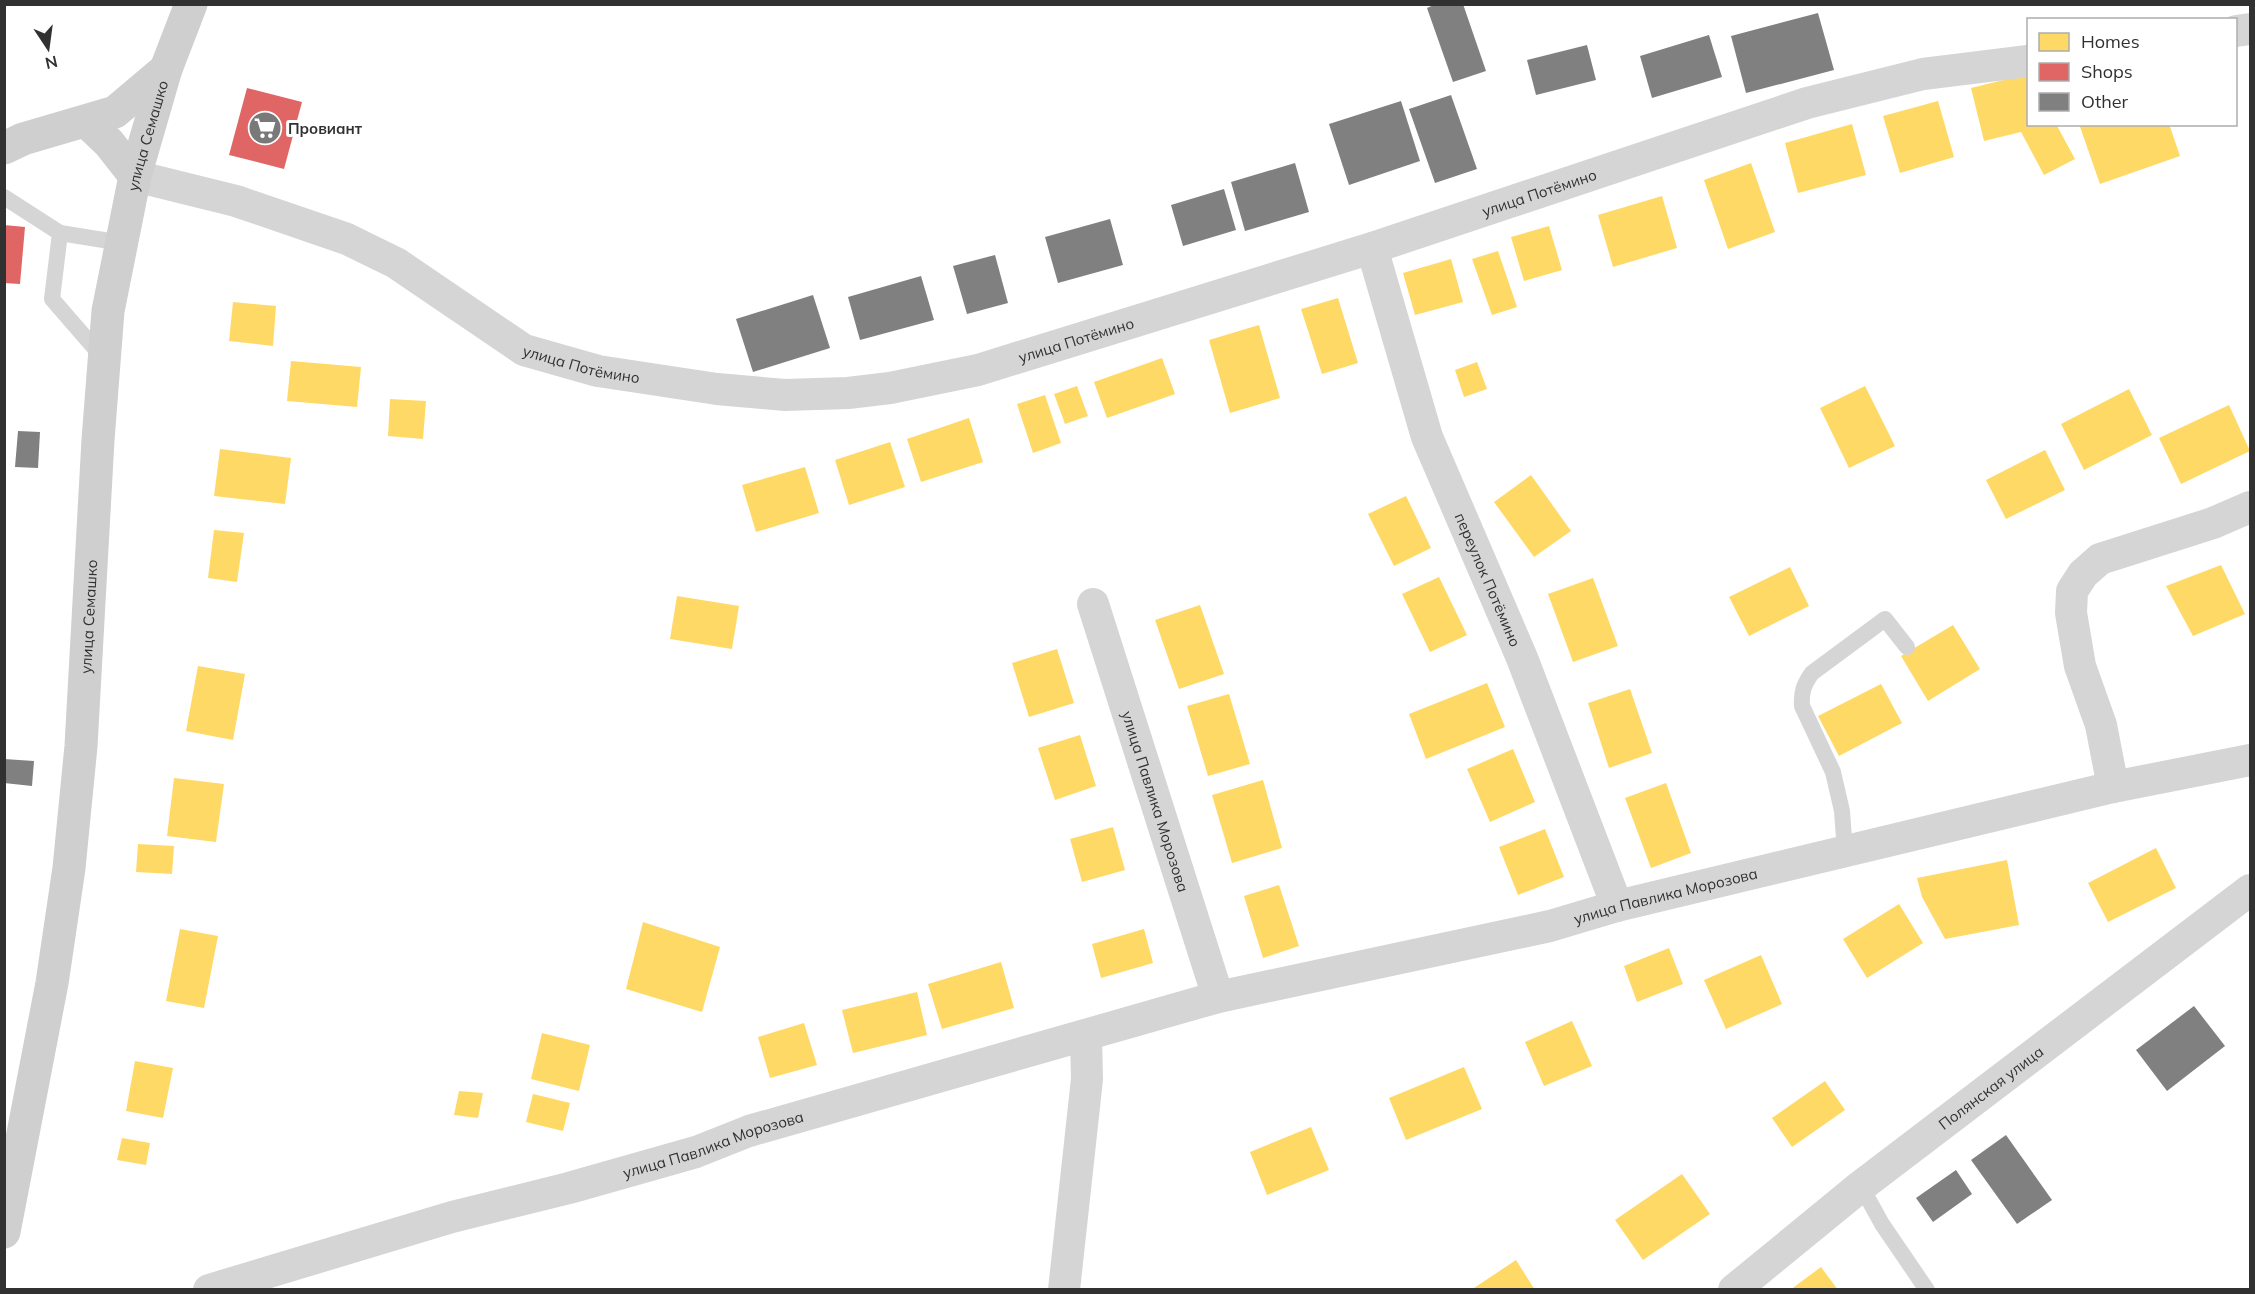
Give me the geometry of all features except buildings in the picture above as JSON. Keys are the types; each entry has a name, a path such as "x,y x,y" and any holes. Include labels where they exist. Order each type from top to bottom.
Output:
{"main road":[{"name":"улица Семашко","path":"4,1232 52,983 69,868 81,746 98,440 108,311 135,176 166,69 191,4"},
{"path":"4,148 23,138 115,112 166,69"},
{"path":"86,121 109,143 135,176"}],"street":[{"name":"улица Потёмино","path":"135,176 236,201 347,239 396,263 524,350 598,371 717,389 785,394 848,393 890,388 978,370 1372,248 1807,103 1923,74 2027,61"},
{"name":"переулок Потёмино","path":"1372,248 1427,437 1522,657 1617,906"},
{"path":"2113,787 2101,725 2080,666 2071,613 2072,591 2083,574 2100,559 2213,523 2250,507"},
{"name":"улица Павлика Морозова","path":"1093,604 1218,997"},
{"name":"улица Павлика Морозова","path":"208,1290 453,1217 696,1152 749,1131 1218,997 1550,926 1617,906 2113,787 2250,760"},
{"name":"Полянская улица","path":"1734,1290 1861,1186 2250,890"},
{"path":"1064,1290 1086,1090 1086,1036"}],"lane":[{"path":"4,197 60,233 122,243"},
{"path":"60,233 52,299 104,360"},
{"path":"1845,852 1842,812 1833,772 1802,706 1801,696 1804,683 1812,673 1885,620 1907,647"},
{"path":"1861,1186 1882,1224 1927,1290"}],"place":[{"name":"Провиант","path":"265,128"}]}
